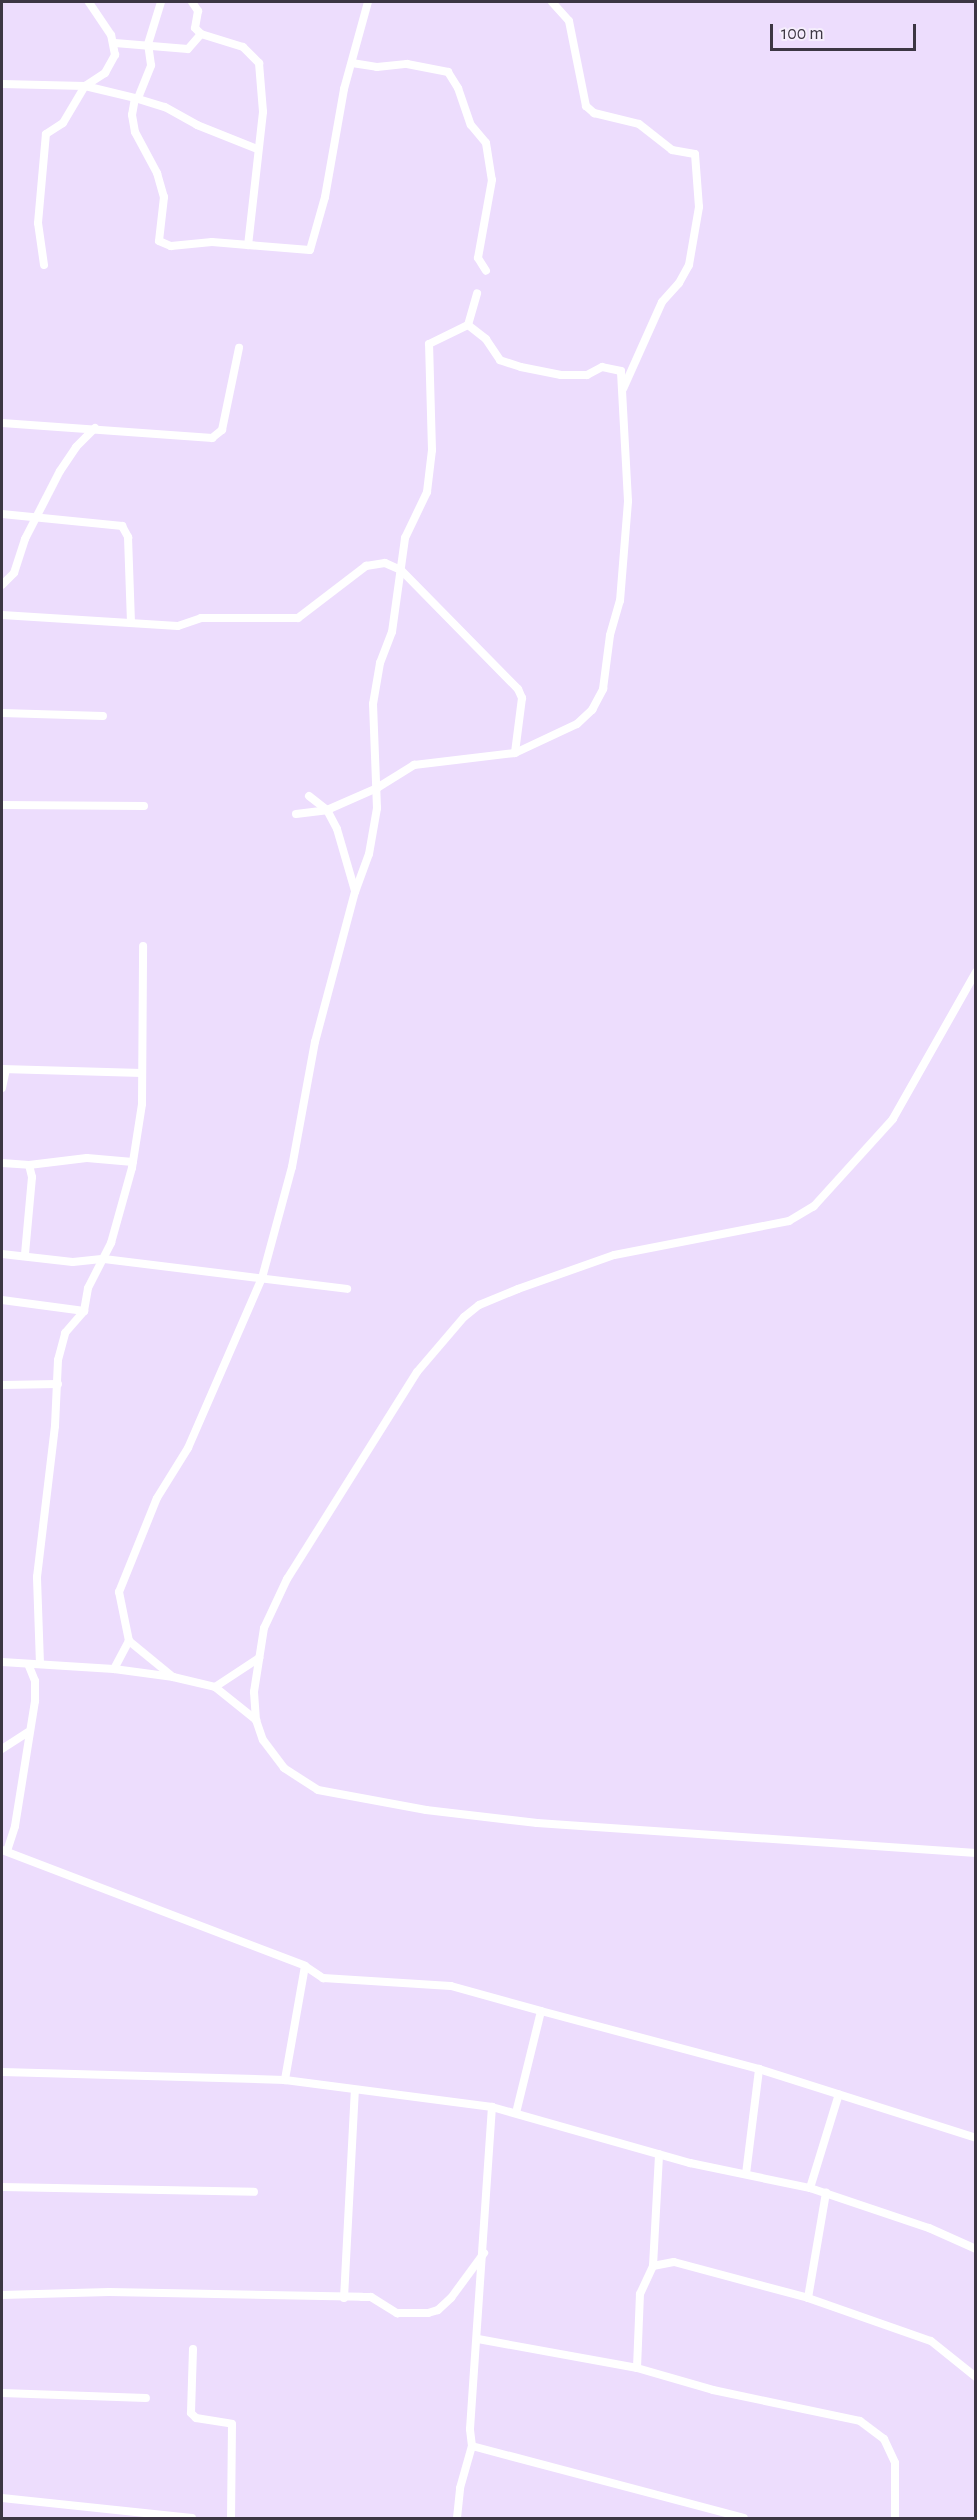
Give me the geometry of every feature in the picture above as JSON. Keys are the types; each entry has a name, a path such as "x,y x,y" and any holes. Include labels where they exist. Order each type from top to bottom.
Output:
{"street":[{"path":"44,265 38,223 46,134 69,115 85,86 110,68 115,43 89,2"},
{"path":"161,2 148,44 151,65 132,115 135,132 157,173 164,197 159,241 171,246 212,242 310,250 368,2"},
{"path":"192,2 198,11 195,28 201,34 227,39 257,59 263,112 257,149 248,245"},
{"path":"552,2 569,21 586,106 594,113 639,124 672,150 695,154 699,207 689,265 679,284 662,302 623,390"},
{"path":"115,43 148,44 172,51 188,50 201,34"},
{"path":"352,63 377,67 407,64 448,72 459,88 471,125 486,143 492,180 478,258 486,271"},
{"path":"2,84 85,86 137,98 165,106 197,125 257,149"},
{"path":"114,1669 129,1641 120,1592 127,1567 157,1498 188,1448 262,1278 292,1167 315,1042 355,892 369,854 377,788 373,704 380,663 392,632 410,523 427,492 432,450 429,344 468,325 477,293"},
{"path":"296,814 327,810 377,788 414,765 515,753 577,724 592,710 603,688 610,635 620,601 628,501 621,372 602,367 587,375 561,375 500,360 486,339 468,325"},
{"path":"2,423 95,428 203,439 218,436 239,348"},
{"path":"2,585 14,573 36,518 76,447 95,428"},
{"path":"2,514 109,524 126,530 131,623"},
{"path":"2,615 178,626 201,618 298,618 366,566 385,563 401,570 520,693 521,727 515,753"},
{"path":"2,713 103,716"},
{"path":"309,796 327,810 337,829 355,892"},
{"path":"2,805 144,806"},
{"path":"40,1664 37,1577 60,1346 65,1333 84,1311 88,1288 104,1259 133,1162 142,1104 142,945"},
{"path":"975,972 893,1119 814,1206 789,1221 614,1255 479,1305 464,1317 417,1372 287,1579 264,1628 254,1692 256,1720 263,1740 284,1768 318,1790 415,1808 537,1824 975,1853"},
{"path":"2,1088 4,1069 142,1073"},
{"path":"2,1163 29,1165 87,1158 133,1162"},
{"path":"25,1254 32,1177 29,1165"},
{"path":"2,1254 25,1254 73,1262 104,1259 347,1288"},
{"path":"2,1300 84,1311"},
{"path":"2,1385 58,1384"},
{"path":"129,1641 173,1677"},
{"path":"215,1687 259,1658"},
{"path":"2,1662 114,1669 173,1677 215,1687 256,1720"},
{"path":"28,1664 35,1681 35,1701 28,1732 15,1826 4,1850 305,1965 323,1978 451,1986 759,2069 975,2138"},
{"path":"2,1749 28,1732"},
{"path":"285,2080 305,1965"},
{"path":"516,2113 541,2011"},
{"path":"746,2174 759,2069"},
{"path":"2,2072 285,2080 492,2107 659,2154 810,2188 929,2228 975,2249"},
{"path":"344,2298 355,2090"},
{"path":"810,2188 839,2094"},
{"path":"457,2518 460,2488 472,2446 470,2429 484,2253 492,2107"},
{"path":"637,2368 640,2294 653,2266 659,2154"},
{"path":"2,2187 254,2192"},
{"path":"808,2298 826,2193"},
{"path":"2,2295 109,2292 371,2297 397,2313 438,2310 484,2253"},
{"path":"653,2266 674,2262 808,2298 932,2341 975,2377"},
{"path":"478,2339 637,2368 713,2390 860,2421 884,2439 895,2463 895,2518"},
{"path":"193,2349 191,2413 196,2418 232,2424 231,2518"},
{"path":"2,2393 146,2398"},
{"path":"472,2446 744,2518"},
{"path":"2,2498 192,2518"}]}
